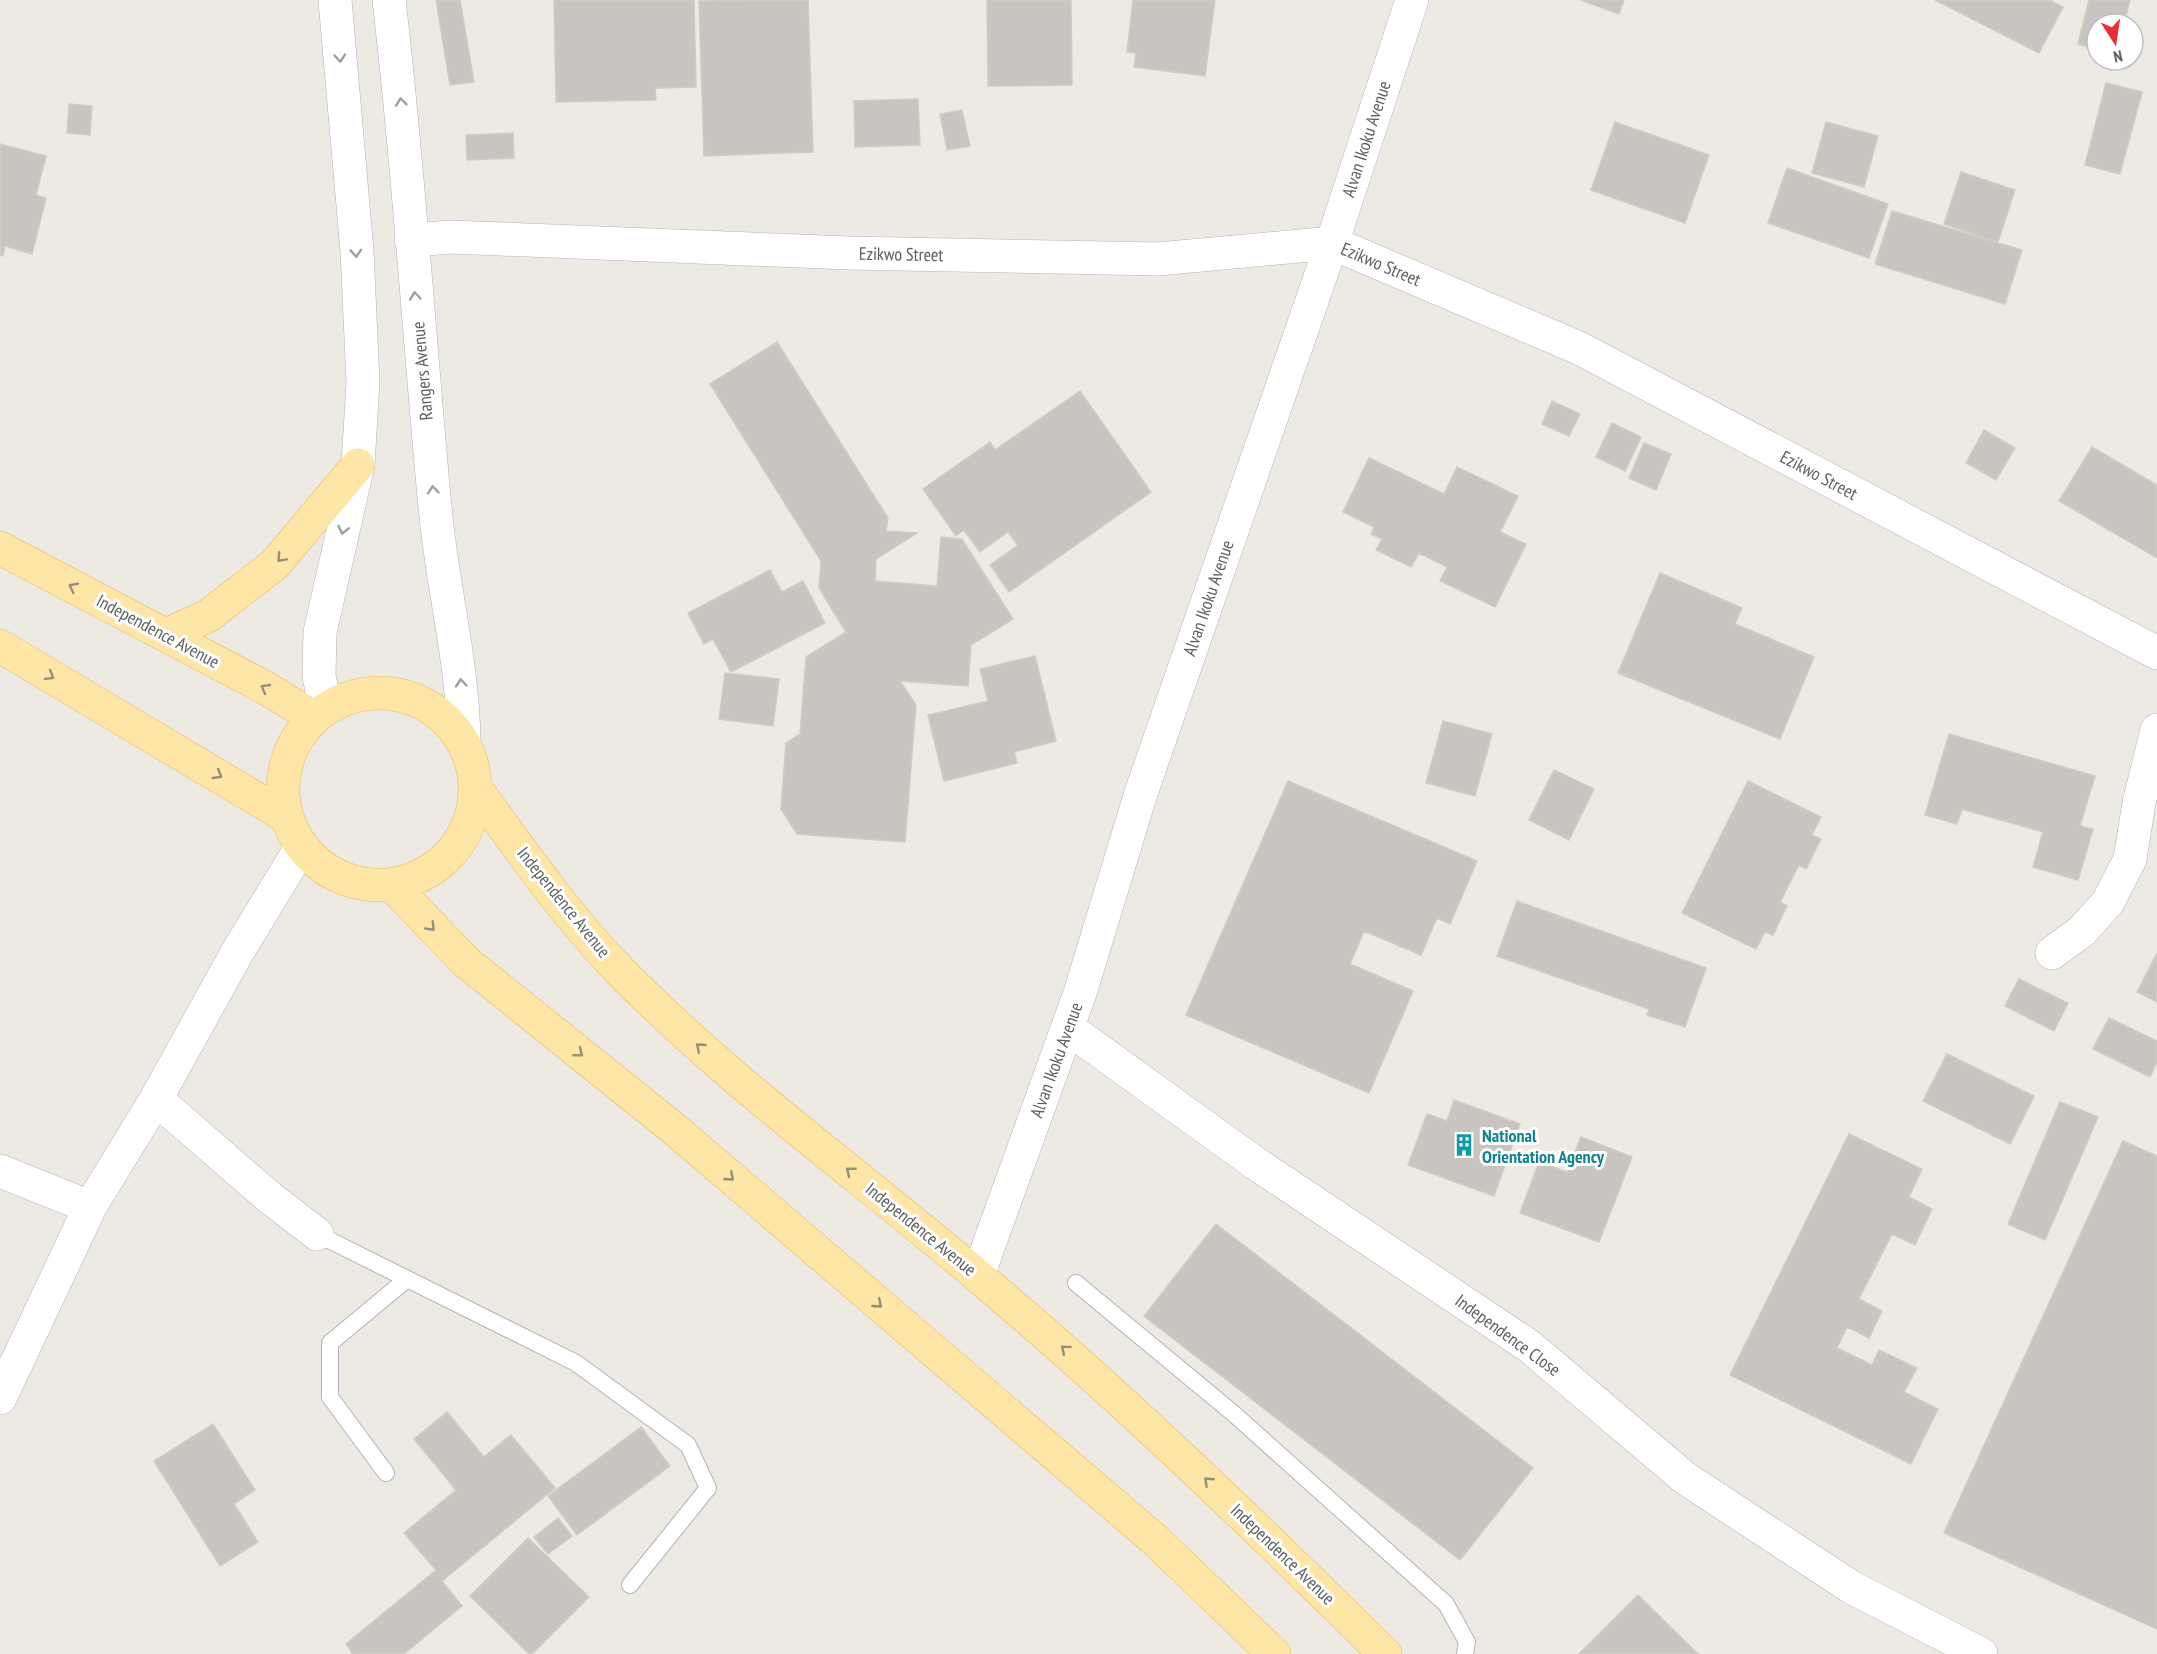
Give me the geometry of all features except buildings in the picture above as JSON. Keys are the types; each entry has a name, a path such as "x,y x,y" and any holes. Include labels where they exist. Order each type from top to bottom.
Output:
{"main road":[{"path":"166,635 207,616 275,564 358,465"},
{"name":"Independence Avenue","path":"0,548 264,687 320,714"},
{"path":"0,646 287,818"},
{"path":"387,693 418,700 444,717 464,742 473,765 476,789 470,823 452,853 424,874 391,884 374,885 341,877 313,859 302,846 287,818 283,791 286,764 297,739 320,714 356,696 387,693"},
{"name":"Independence Avenue","path":"476,789 544,882 619,970 696,1044 978,1275 1108,1387 1250,1520 1385,1654"},
{"path":"391,884 466,962 673,1128 1154,1539 1274,1654"}],"street":[{"path":"320,714 320,632 358,465 363,382 357,251 335,0"},
{"name":"Rangers Avenue","path":"389,0 405,139 411,240 435,511 460,672 464,742"},
{"name":"Alvan Ikoku Avenue","path":"978,1275 1068,1028 1141,793 1332,243 1412,0"},
{"name":"Ezikwo Street","path":"411,240 451,237 848,253 1158,259 1332,243 1579,348 2157,653"},
{"path":"2052,953 2082,931 2108,902 2130,859 2139,803 2157,730"},
{"path":"0,1398 90,1207 156,1098 238,951 302,846"},
{"name":"Independence Close","path":"1068,1028 1256,1163 1529,1346 1685,1478 1851,1587 1981,1654"},
{"path":"156,1098 269,1197 317,1233"},
{"path":"0,1171 90,1207"}],"lane":[{"path":"317,1233 576,1363 688,1445 708,1488 630,1585"},
{"path":"386,1473 330,1397 330,1343 407,1279"},
{"path":"1076,1283 1234,1414 1446,1604 1467,1642 1465,1654"}],"place":[{"name":"National Orientation Agency","path":"1464,1145"}]}
